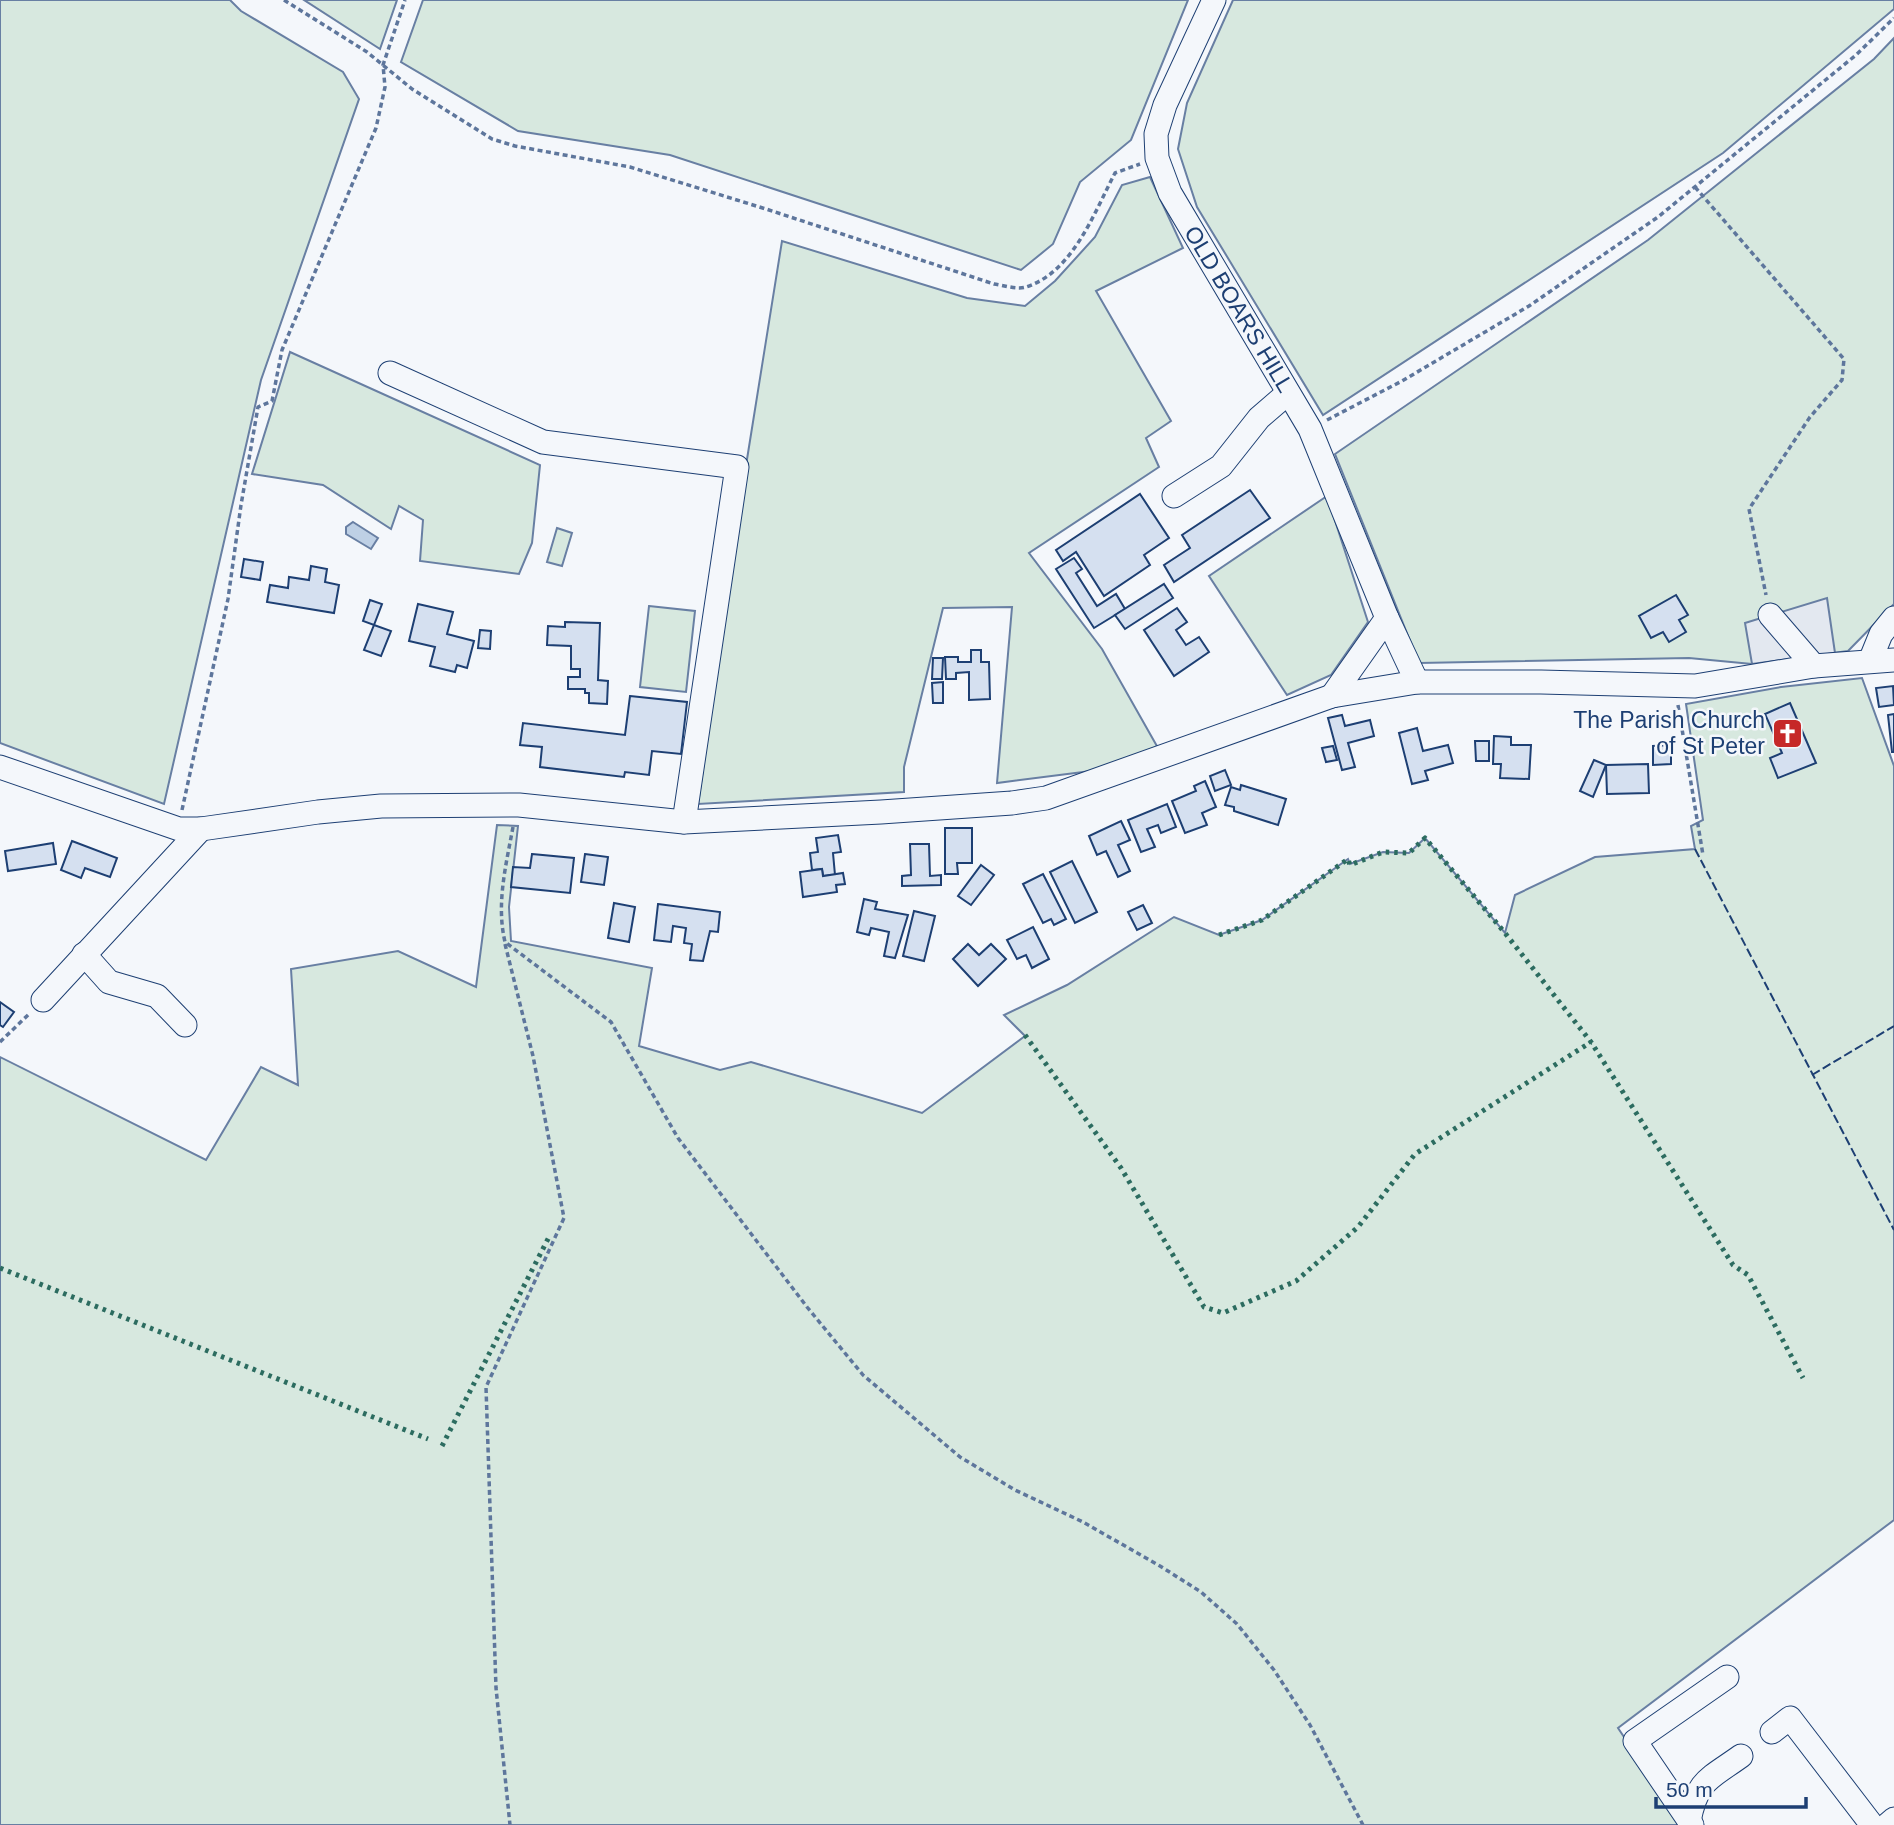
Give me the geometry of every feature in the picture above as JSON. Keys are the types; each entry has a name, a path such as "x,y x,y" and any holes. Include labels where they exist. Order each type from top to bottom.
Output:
{"street":[{"name":"OLD BOARS HILL","path":"1214,0 1165,105 1156,134 1157,158 1170,193 1310,429 1387,618 1417,682"},
{"path":"390,373 543,442 737,467 684,821"},
{"path":"1174,496 1221,466 1259,418 1288,393"},
{"path":"1770,615 1814,666"},
{"path":"1332,696 1387,618"},
{"path":"1870,661 1881,634 1894,618"},
{"path":"0,767 190,829 381,806 519,805 684,821 881,812 1012,803 1046,798 1332,696 1417,682 1695,686 1814,666 1894,660"},
{"path":"43,1000 190,829"},
{"path":"84,954 109,982 157,996 185,1026"},
{"path":"1690,1823 1635,1741 1727,1677"},
{"path":"1772,1732 1790,1718 1872,1825"},
{"path":"1690,1823 1693,1799 1701,1785 1741,1756"},
{"path":"1887,1825 1894,1819"}],"path":[{"path":"284,0 367,52 412,89 492,139 515,146 629,167 994,284 1024,289 1052,274 1080,240 1115,173 1157,158"},
{"path":"190,829 204,700 228,599 258,407 272,401 282,350 376,128 385,87 383,65 405,0"},
{"path":"1310,429 1402,381 1529,306 1658,217 1856,55 1894,18"},
{"path":"1695,187 1844,359 1842,380 1810,417 1749,509 1770,615"},
{"path":"1674,685 1703,855"},
{"path":"510,1825 496,1688 486,1387 564,1219 533,1056 502,928 502,890 519,805"},
{"path":"505,942 611,1022 678,1138 807,1307 863,1375 960,1457 1015,1490 1083,1522 1160,1566 1201,1592 1237,1624 1310,1724 1363,1825"},
{"path":"0,1042 43,1000"}],"shaded area":[{"path":"0,0 230,0 241,11 343,72 359,99 261,380 164,804 0,743"},
{"path":"304,0 397,0 380,49"},
{"path":"423,0 1188,0 1131,140 1080,182 1053,244 1021,270 670,155 518,131 401,62"},
{"path":"1233,0 1894,0 1894,9 1723,153 1323,415 1197,207 1178,149 1187,103"},
{"path":"1894,38 1894,604 1848,651 1752,664 1689,658 1419,663 1335,454 1648,240 1874,59"},
{"path":"1150,177 1183,248 1096,291 1171,421 1146,438 1159,467 1029,553 1102,649 1158,748 1091,771 997,783 1012,607 943,608 904,767 904,792 698,804 744,478 782,241 967,298 1025,306 1055,281 1095,237 1122,185"},
{"path":"290,352 540,465 532,543 519,574 420,561 423,520 399,506 391,529 323,485 252,474"},
{"path":"1327,496 1368,622 1331,675 1287,695 1209,576"},
{"path":"557,528 572,533 562,566 547,562"},
{"path":"1827,598 1835,653 1752,664 1745,623"},
{"path":"649,606 695,611 686,692 640,687"},
{"path":"1862,678 1894,766 1894,1520 1618,1728 1683,1825 0,1825 0,1057 206,1160 261,1067 298,1085 291,969 398,951 476,987 497,825 518,826 509,907 511,941 652,968 639,1046 720,1070 751,1062 922,1113 1025,1036 1004,1015 1067,985 1174,917 1219,935 1262,920 1348,859 1350,864 1383,852 1409,853 1425,838 1505,933 1515,895 1595,857 1695,849 1691,826 1703,820 1686,704 1781,687"}],"water":[{"path":"353,522 378,538 371,549 346,534 346,527"}],"building":[{"path":"1250,490 1270,518 1174,582 1164,565 1190,548 1182,535"},
{"path":"1140,494 1169,538 1144,555 1150,565 1104,596 1076,552 1063,561 1056,550"},
{"path":"1074,558 1082,569 1076,573 1097,606 1116,594 1125,609 1094,628 1056,569"},
{"path":"244,559 263,562 260,580 241,577"},
{"path":"311,566 327,569 325,582 339,585 334,613 267,602 270,585 288,588 289,577 309,580"},
{"path":"1164,584 1173,598 1125,629 1115,615"},
{"path":"1676,595 1688,615 1679,620 1686,632 1669,642 1663,632 1651,638 1639,616"},
{"path":"370,600 382,604 374,625 363,621"},
{"path":"418,604 453,612 447,634 474,641 467,668 457,665 455,672 430,666 435,647 409,641"},
{"path":"1177,608 1187,622 1176,630 1186,645 1199,637 1209,652 1174,676 1144,630"},
{"path":"565,622 600,623 598,680 608,681 607,704 589,703 589,693 585,693 585,689 568,689 568,677 580,677 580,669 571,669 571,646 547,645 548,626 565,627"},
{"path":"374,625 391,631 381,656 364,650"},
{"path":"480,630 491,631 490,649 478,648"},
{"path":"971,650 981,650 981,662 989,662 990,699 969,700 969,672 956,673 956,679 946,679 945,657 958,657 958,662 971,662"},
{"path":"933,658 943,658 942,679 932,679"},
{"path":"943,682 943,703 933,703 932,683"},
{"path":"1893,686 1894,705 1879,707 1876,688"},
{"path":"630,696 687,702 681,754 652,751 649,775 625,772 624,777 540,767 542,747 520,745 523,723 625,735"},
{"name":"The Parish Church of St Peter","path":"1790,703 1816,763 1778,778 1770,758 1782,753 1765,714"},
{"path":"1894,714 1894,752 1892,752 1888,715"},
{"path":"1342,715 1345,726 1370,720 1374,736 1348,743 1355,767 1342,770 1328,718"},
{"path":"1417,728 1423,751 1448,745 1453,763 1425,771 1428,780 1412,784 1399,733"},
{"path":"1494,736 1511,737 1511,745 1531,745 1529,779 1500,778 1501,764 1493,764"},
{"path":"1475,741 1489,741 1489,761 1476,761"},
{"path":"1671,745 1671,764 1653,765 1653,746"},
{"path":"1333,746 1337,760 1326,762 1322,748"},
{"path":"1594,760 1606,765 1593,797 1580,791"},
{"path":"1648,764 1649,793 1607,794 1606,765"},
{"path":"1225,770 1231,785 1215,791 1210,776"},
{"path":"1205,781 1216,807 1202,813 1207,825 1185,833 1172,801 1196,791 1194,786"},
{"path":"1241,785 1286,799 1278,825 1234,811 1234,807 1225,805 1231,787 1240,790"},
{"path":"1167,804 1176,827 1161,833 1158,825 1147,829 1155,847 1141,852 1128,820"},
{"path":"1121,821 1130,840 1118,845 1130,871 1118,877 1106,851 1097,855 1089,836"},
{"path":"945,828 972,828 972,863 957,863 958,874 945,874"},
{"path":"838,835 841,852 833,853 835,875 823,876 822,869 812,870 810,853 818,852 816,838"},
{"path":"72,841 117,858 110,877 85,868 81,878 61,870"},
{"path":"53,843 56,864 8,871 5,851"},
{"path":"910,844 929,844 930,876 941,875 941,885 902,886 902,876 911,875"},
{"path":"532,854 574,858 570,893 511,887 513,867 530,868"},
{"path":"585,854 608,857 604,885 581,882"},
{"path":"1072,861 1097,912 1075,923 1050,872"},
{"path":"981,865 994,875 971,905 958,896"},
{"path":"822,869 823,876 843,873 845,884 836,885 837,892 803,897 800,872"},
{"path":"1043,874 1066,919 1054,925 1051,919 1043,923 1023,884"},
{"path":"864,899 877,902 875,909 908,915 895,958 884,956 889,932 871,928 869,935 857,932"},
{"path":"614,903 635,907 629,942 608,938"},
{"path":"658,904 720,912 718,932 710,931 703,961 690,960 692,944 684,943 686,928 673,926 671,942 654,940"},
{"path":"1143,905 1152,923 1137,930 1128,912"},
{"path":"914,911 935,916 924,961 903,956"},
{"path":"1033,927 1049,959 1032,968 1026,955 1017,959 1007,940"},
{"path":"968,944 979,955 991,944 1006,959 978,986 953,959"},
{"path":"0,1002 14,1012 3,1027 0,1025"}],"hedge":[{"path":"1219,935 1262,920 1348,859 1350,865 1383,852 1409,853 1425,838 1591,1042 1733,1265 1748,1275 1803,1378"},
{"path":"1025,1035 1121,1168 1204,1307 1223,1313 1296,1281 1358,1227 1415,1154 1591,1042"},
{"path":"442,1446 550,1235"},
{"path":"0,1268 428,1439"}],"fence":[{"path":"1695,849 1894,1230"},
{"path":"1812,1075 1894,1026"}],"place":[{"name":"The Parish Church of St Peter","path":"1788,733"}]}
